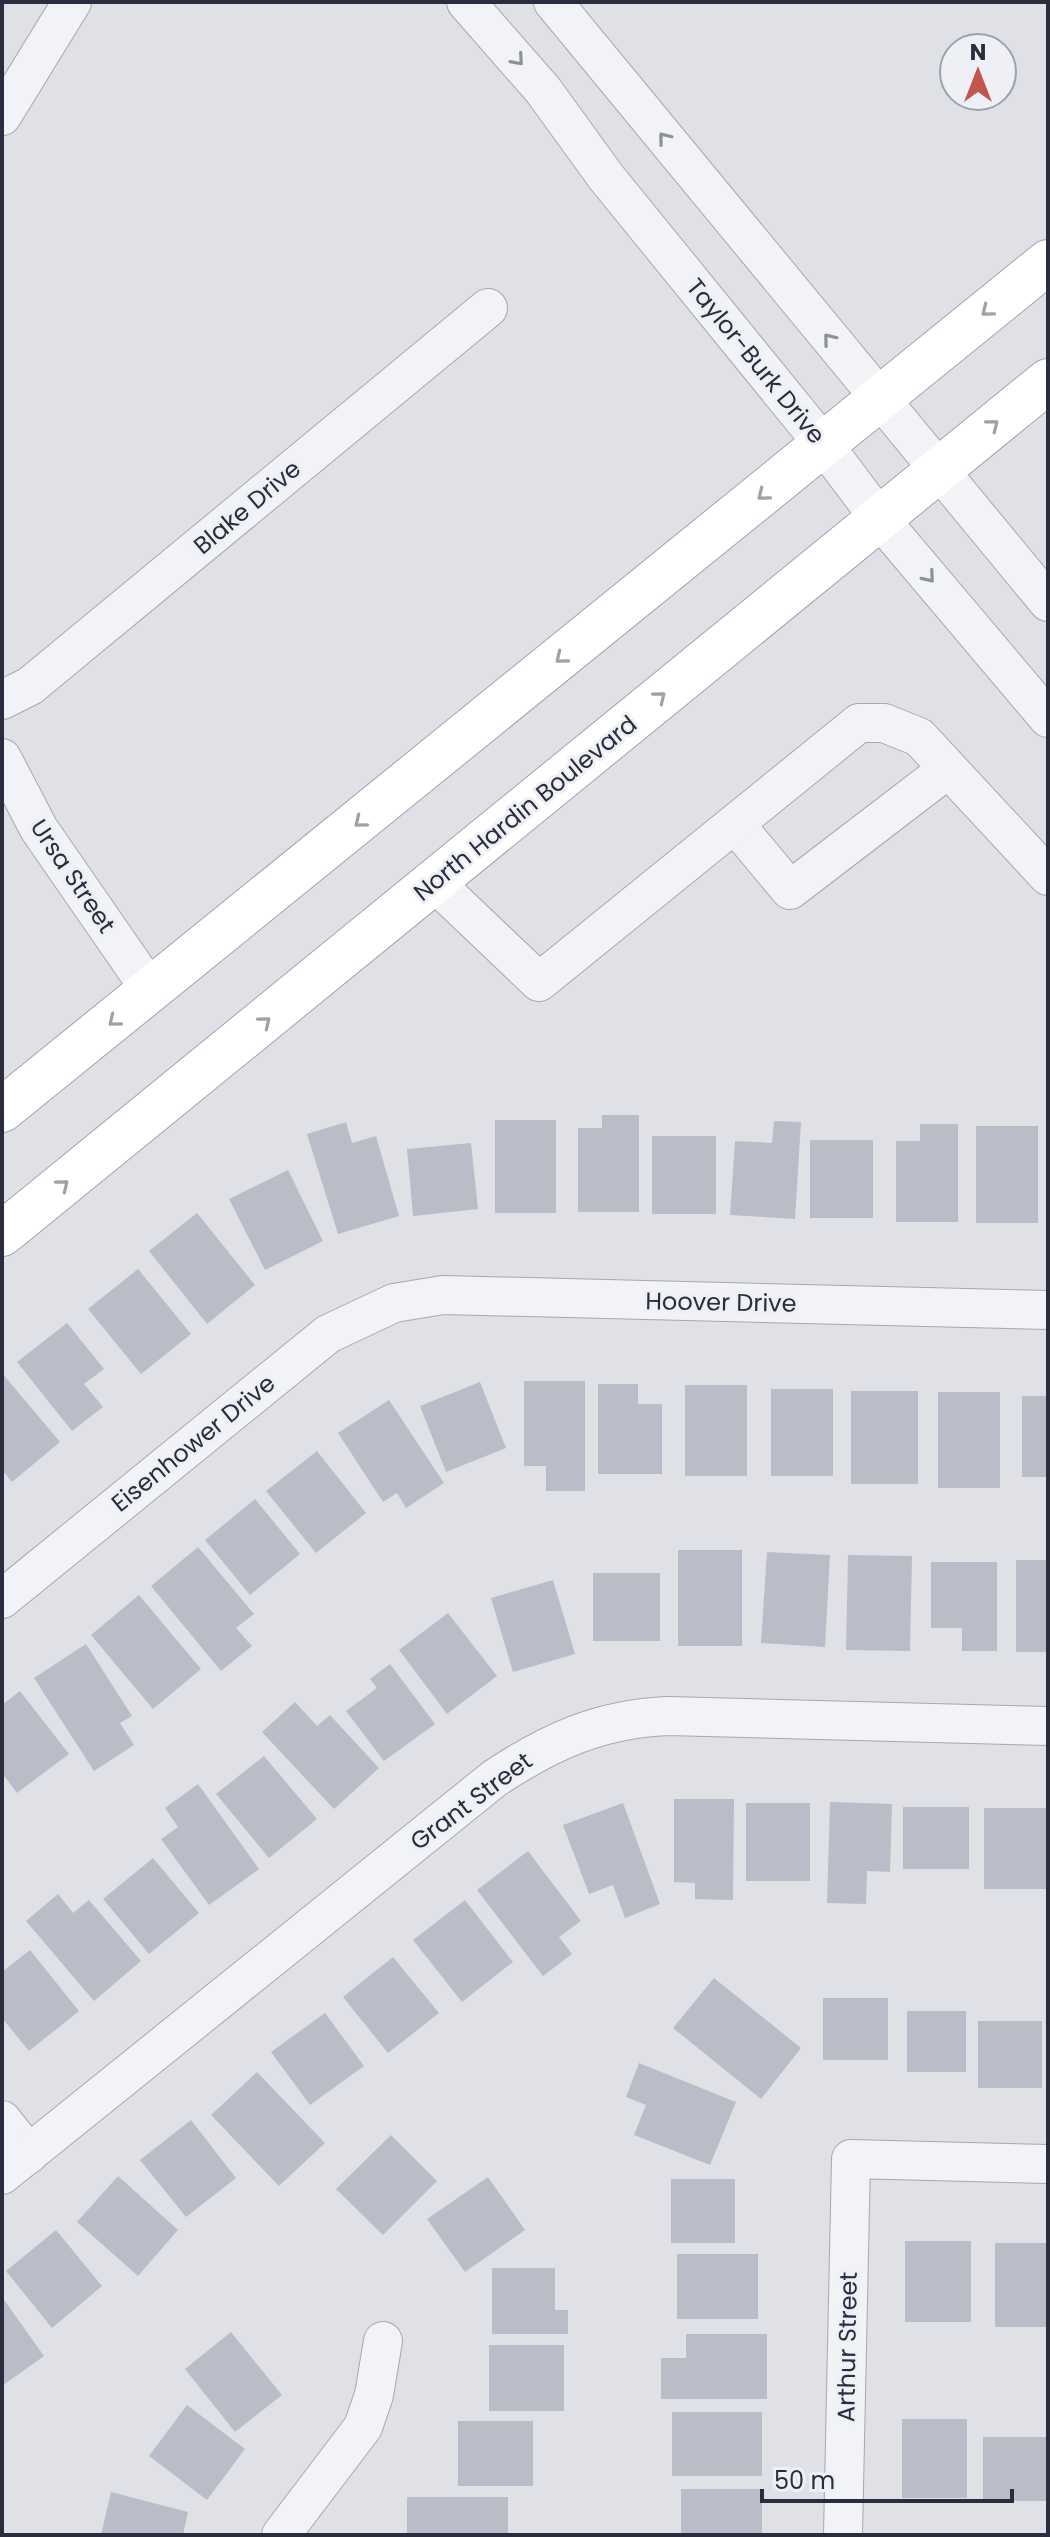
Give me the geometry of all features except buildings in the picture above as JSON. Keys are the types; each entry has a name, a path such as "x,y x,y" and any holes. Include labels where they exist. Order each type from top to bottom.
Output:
{"main road":[{"path":"2,1110 1048,262"},
{"name":"North Hardin Boulevard","path":"2,1234 1048,381"}],"street":[{"path":"2,116 72,2"},
{"name":"Taylor-Burk Drive","path":"466,2 543,90 606,177 824,445 879,518 1048,718"},
{"path":"553,2 1048,602"},
{"name":"Blake Drive","path":"2,700 30,686 488,308"},
{"path":"434,882 539,982 859,723 884,723 919,737 1048,876"},
{"name":"Ursa Street","path":"2,758 39,829 151,991"},
{"path":"735,824 790,890 948,769"},
{"name":"Hoover Drive","path":"394,1303 443,1295 1048,1310"},
{"name":"Eisenhower Drive","path":"2,1599 328,1334 394,1303"},
{"name":"Grant Street","path":"15,2164 495,1778 541,1749 567,1737 618,1721 668,1716 1048,1726"},
{"path":"2,2120 15,2164"},
{"name":"Arthur Street","path":"843,2535 851,2159 1048,2164"},
{"path":"281,2535 363,2427 374,2395 383,2341"}]}
